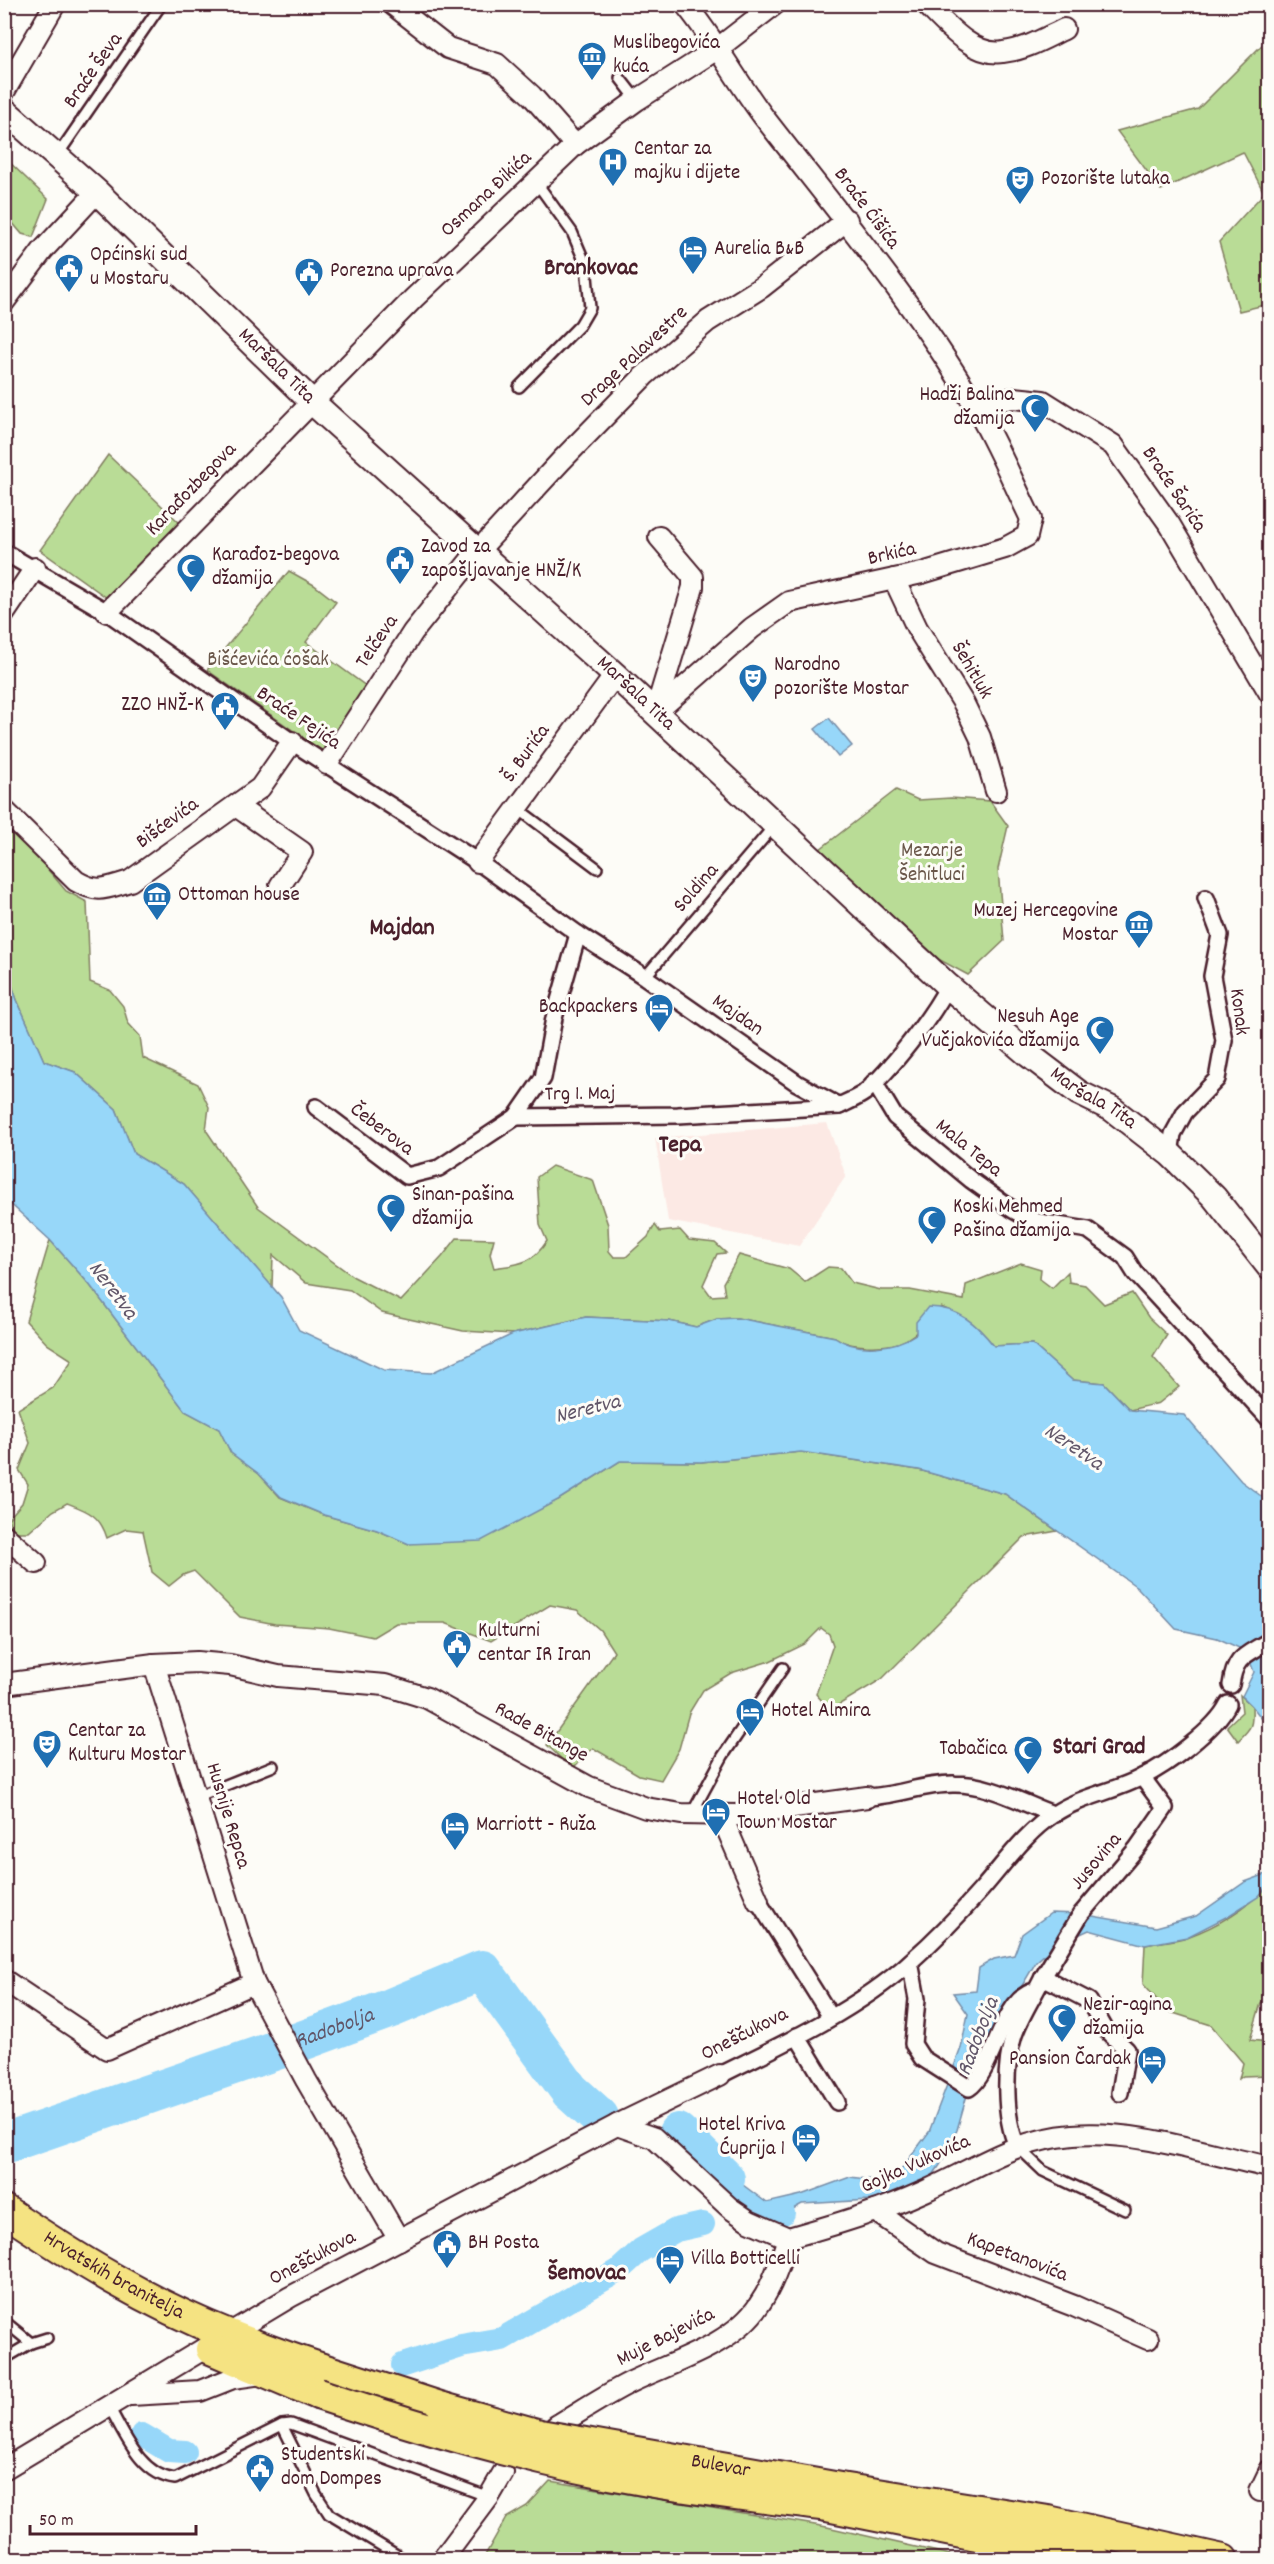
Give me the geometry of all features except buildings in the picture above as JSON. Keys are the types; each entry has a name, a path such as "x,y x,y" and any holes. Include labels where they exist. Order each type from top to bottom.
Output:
{"main road":[{"name":"Hrvatskih branitelja","path":"4,2210 92,2267 147,2297 216,2341"},
{"path":"4,2233 138,2312 325,2383 437,2432 525,2455 642,2480 834,2497 1048,2521 1223,2559"},
{"path":"216,2341 268,2373 325,2383"},
{"path":"834,2497 1096,2559"}],"street":[{"path":"4,92 55,4"},
{"path":"392,4 448,48 498,64 532,96 575,145"},
{"name":"Braće Ćišića","path":"685,4 762,114 847,220 942,354 973,402"},
{"name":"Osmana Đikića","path":"311,401 414,298 575,145 637,100 717,48 775,4"},
{"path":"926,4 956,34 982,49 1001,53 1023,47 1064,29"},
{"name":"Maršala Tita","path":"4,110 97,192 311,401 615,675 948,986 1029,1055 1079,1093 1112,1109 1170,1154 1214,1197 1269,1268"},
{"path":"4,302 43,250 97,192"},
{"name":"Drage Palavestre","path":"477,552 644,376 708,321 762,287 847,220"},
{"name":"Braće Šarića","path":"973,402 985,403 1014,398 1043,402 1113,445 1170,525 1269,694"},
{"name":"Karađozbegova","path":"107,612 311,401"},
{"name":"Brkića","path":"655,713 752,628 789,602 922,573 1005,548 1027,536 1031,519 973,402"},
{"path":"655,713 693,587 693,577 659,537"},
{"name":"Braće Fejića","path":"4,552 107,612 292,741 478,862"},
{"name":"Telčeva","path":"327,764 413,632 477,552"},
{"path":"4,614 35,568"},
{"name":"Šehitluk","path":"894,579 917,628 964,705 980,737 996,791"},
{"name":"Š. Burića","path":"478,862 615,675"},
{"name":"Bišćevića","path":"4,810 76,881 90,889 105,889 130,881 260,788 292,741"},
{"path":"236,806 302,852 280,886"},
{"name":"Majdan","path":"478,862 578,934 645,977 797,1083 838,1106"},
{"name":"Konak","path":"1170,1154 1173,1134 1185,1112 1217,1079 1224,1040 1212,976 1220,934 1206,898"},
{"name":"Trg 1. Maj","path":"516,1117 543,1077 554,1018 578,934"},
{"path":"838,1106 862,1094 874,1082 929,1016 948,986"},
{"name":"Mala Tepa","path":"874,1082 895,1118 971,1180 1013,1210 1033,1221 1088,1230 1125,1257 1135,1273 1269,1420"},
{"name":"Trg 1. Maj","path":"516,1117 678,1115 838,1106"},
{"name":"Čeberova","path":"316,1107 407,1176 439,1168 516,1117"},
{"path":"4,1535 36,1563"},
{"path":"1231,1686 1233,1671 1238,1662 1269,1640"},
{"name":"Rade Bitange","path":"4,1684 154,1665 197,1662 230,1665 278,1676 385,1685 428,1698 589,1787 646,1808 691,1815 736,1815 867,1797 882,1797 955,1784 996,1790 1024,1804 1053,1814"},
{"name":"Husnije Repca","path":"154,1665 254,1983 306,2080 399,2240"},
{"name":"Oneščukova","path":"4,2469 290,2297 617,2125 831,2017 910,1962 980,1892 1018,1847 1053,1814 1091,1795 1142,1777 1202,1735 1219,1719 1228,1704"},
{"name":"Jusovina","path":"1017,2146 1012,2134 1006,2079 1014,2036 1040,1983 1081,1914 1137,1848 1165,1808 1142,1777"},
{"path":"721,1815 758,1901 831,2017"},
{"path":"910,1962 917,1999 914,2044 922,2058 936,2068 969,2088 977,2082 996,2039 1016,2006 1025,1994 1040,1983 1089,2001 1106,2029 1127,2050 1120,2093"},
{"path":"4,1980 106,2049 254,1983"},
{"path":"797,2036 837,2102"},
{"path":"617,2125 654,2138 730,2208 749,2221 788,2238"},
{"name":"Gojka Vukovića","path":"788,2238 823,2229 925,2191 1017,2146 1073,2135 1129,2138 1204,2151 1269,2167"},
{"name":"Kapetanovića","path":"875,2211 936,2253 1074,2306 1148,2339"},
{"name":"Muje Bajevića","path":"556,2426 630,2383 693,2354 736,2330 759,2307 776,2275 788,2238"},
{"path":"128,2396 200,2391 233,2378 268,2373"},
{"path":"1260,2491 1269,2470"},
{"path":"442,2559 489,2497 503,2473"}],"lane":[{"name":"Braće Ševa","path":"57,156 161,5"},
{"path":"620,78 637,100"},
{"path":"519,387 580,325 590,308 586,266 572,232 536,182"},
{"path":"517,808 597,868"},
{"name":"Soldina","path":"645,977 775,825"},
{"path":"691,1815 723,1756 783,1668"},
{"path":"196,1797 273,1766"},
{"path":"1017,2146 1043,2171 1125,2210"},
{"path":"4,2321 31,2343"},
{"path":"4,2359 31,2343 47,2338"},
{"path":"109,2407 144,2463 164,2478 175,2479 282,2425 296,2424 489,2497"},
{"path":"282,2425 316,2494 329,2514 405,2559"}],"shaded area":[{"name":"Tepa","path":"827,1123 846,1176 799,1246 668,1221 655,1138"}],"green space":[{"path":"1264,43 1270,52 1269,304 1239,311 1219,242 1264,193 1243,152 1161,190 1117,131 1198,109"},
{"path":"4,157 48,199 33,237 22,234 5,214"},
{"path":"108,455 181,524 110,600 40,550"},
{"name":"Bišćevića ćošak","path":"289,571 314,585 336,602 306,642 374,692 328,755 207,670"},
{"name":"Mezarje Šehitluci","path":"896,790 918,800 951,798 990,801 1008,826 998,869 1004,941 968,975 940,960 820,849"},
{"path":"9,824 66,891 87,902 90,982 110,990 123,1006 128,1023 140,1036 143,1058 198,1084 209,1107 206,1130 258,1207 354,1277 401,1301 457,1238 494,1239 490,1254 494,1268 525,1262 536,1254 547,1241 540,1225 537,1177 552,1166 593,1180 608,1225 609,1251 614,1257 626,1257 648,1237 655,1225 660,1232 680,1230 689,1240 715,1243 726,1253 717,1254 703,1285 711,1296 725,1295 723,1283 739,1255 789,1269 805,1282 828,1267 841,1268 852,1283 881,1290 910,1290 964,1300 966,1285 1021,1263 1041,1269 1040,1279 1052,1288 1068,1272 1069,1282 1085,1285 1104,1304 1132,1293 1149,1318 1167,1335 1153,1357 1179,1387 1159,1403 1130,1410 1104,1383 1072,1380 1032,1344 994,1346 970,1322 941,1307 909,1338 891,1345 866,1346 849,1344 835,1337 737,1318 717,1319 696,1327 669,1321 586,1317 513,1334 463,1331 382,1313 350,1290 306,1283 273,1255 272,1287 184,1184 134,1154 116,1109 75,1072 44,1061 5,971 4,828"},
{"path":"50,1240 89,1284 185,1411 219,1429 231,1453 259,1474 280,1497 324,1515 377,1530 409,1544 558,1500 620,1461 701,1462 801,1452 919,1470 1005,1494 1057,1531 1024,1537 882,1679 830,1710 816,1694 833,1645 829,1634 821,1628 805,1644 770,1661 731,1673 703,1690 689,1713 679,1749 661,1780 639,1775 593,1748 572,1769 547,1745 614,1652 600,1630 577,1610 550,1605 491,1641 445,1623 396,1623 373,1637 329,1628 275,1624 240,1617 194,1571 183,1575 169,1586 152,1572 143,1531 126,1529 107,1538 97,1519 67,1503 53,1511 29,1532 14,1532 8,1519 22,1503 28,1484 19,1470 30,1443 18,1409 53,1388 72,1360 47,1344 26,1321"},
{"path":"1240,1695 1252,1706 1252,1718 1251,1726 1238,1741 1227,1726 1242,1712"},
{"path":"1269,1884 1269,1998 1261,2003 1250,2040 1269,2042 1269,2075 1243,2076 1239,2079 1243,2063 1211,2025 1167,2011 1143,1984 1145,1945 1182,1938 1209,1928 1242,1908"},
{"path":"550,2481 827,2527 969,2559 483,2559 506,2518 527,2506"}],"water":[{"path":"829,718 852,746 838,757 815,729"},
{"name":"Neretva","path":"5,971 44,1061 75,1072 116,1109 134,1154 184,1184 281,1297 299,1330 384,1370 431,1373 513,1334 586,1317 669,1321 696,1327 717,1319 737,1318 835,1337 864,1347 887,1346 916,1334 916,1322 928,1307 949,1310 966,1318 994,1346 1032,1344 1072,1380 1104,1383 1130,1410 1184,1415 1241,1481 1269,1502 1269,1728 1242,1696 1254,1672 1246,1651 1217,1638 1176,1629 1137,1587 1005,1494 919,1470 801,1452 701,1462 620,1461 558,1500 481,1541 409,1544 377,1530 324,1515 281,1497 259,1474 231,1453 219,1429 185,1411 89,1284 50,1240 5,1199"},
{"path":"1269,1873 1269,1884 1258,1897 1228,1916 1187,1937 1145,1945 1089,1930 1054,1946 1036,1962 1013,2001 969,2088 957,2130 940,2165 929,2181 906,2192 870,2200 802,2204 780,2216 741,2206 686,2146 684,2134 723,2170 767,2203 801,2195 850,2177 882,2181 903,2167 929,2132 961,2048 968,2014 953,1993 976,1991 979,1968 994,1959 1014,1955 1022,1934 1051,1913 1081,1914 1156,1927 1196,1916 1245,1882"}],"waterway":[{"name":"Radobolja","path":"4,2144 288,2046 391,2008 482,1970 570,2091 599,2117"},
{"name":"Radobolja","path":"678,2133 725,2179"},
{"name":"Radobolja","path":"755,2217 783,2213"},
{"name":"Radobolja","path":"403,2365 461,2346 502,2339 618,2271 641,2250 676,2230 703,2224"},
{"name":"Radobolja","path":"142,2435 169,2451 185,2452"}],"place":[{"name":"Muslibegovića kuća","path":"592,82"},
{"name":"Centar za majku i dijete","path":"613,188"},
{"name":"Pozorište lutaka","path":"1020,206"},
{"name":"Aurelia B&B","path":"693,276"},
{"name":"Općinski sud u Mostaru","path":"69,294"},
{"name":"Porezna uprava","path":"309,298"},
{"name":"Hadži Balina džamija","path":"1035,434"},
{"name":"Zavod za zapošljavanje HNŽ/K","path":"400,586"},
{"name":"Karađoz-begova džamija","path":"191,594"},
{"name":"Narodno pozorište Mostar","path":"753,704"},
{"name":"ZZO HNŽ-K","path":"225,732"},
{"name":"Ottoman house","path":"157,922"},
{"name":"Muzej Hercegovine Mostar","path":"1139,950"},
{"name":"Backpackers","path":"659,1034"},
{"name":"Nesuh Age Vučjakovića džamija","path":"1100,1056"},
{"name":"Sinan-pašina džamija","path":"391,1234"},
{"name":"Koski Mehmed Pašina džamija","path":"932,1246"},
{"name":"Kulturni centar IR Iran","path":"457,1670"},
{"name":"Hotel Almira","path":"750,1738"},
{"name":"Centar za Kulturu Mostar","path":"47,1770"},
{"name":"Tabačica","path":"1028,1776"},
{"name":"Hotel Old Town Mostar","path":"716,1838"},
{"name":"Marriott - Ruža","path":"455,1852"},
{"name":"Nezir-agina džamija","path":"1062,2044"},
{"name":"Pansion Čardak","path":"1152,2086"},
{"name":"Hotel Kriva Ćuprija 1","path":"806,2164"},
{"name":"BH Posta","path":"447,2270"},
{"name":"Villa Botticelli","path":"670,2286"},
{"name":"Studentski dom Dompes","path":"260,2494"}],"district":[{"name":"Brankovac","path":"591,269"},
{"name":"Majdan","path":"402,929"},
{"name":"Tepa","path":"680,1146"},
{"name":"Stari Grad","path":"1099,1748"},
{"name":"Šemovac","path":"587,2274"}]}
